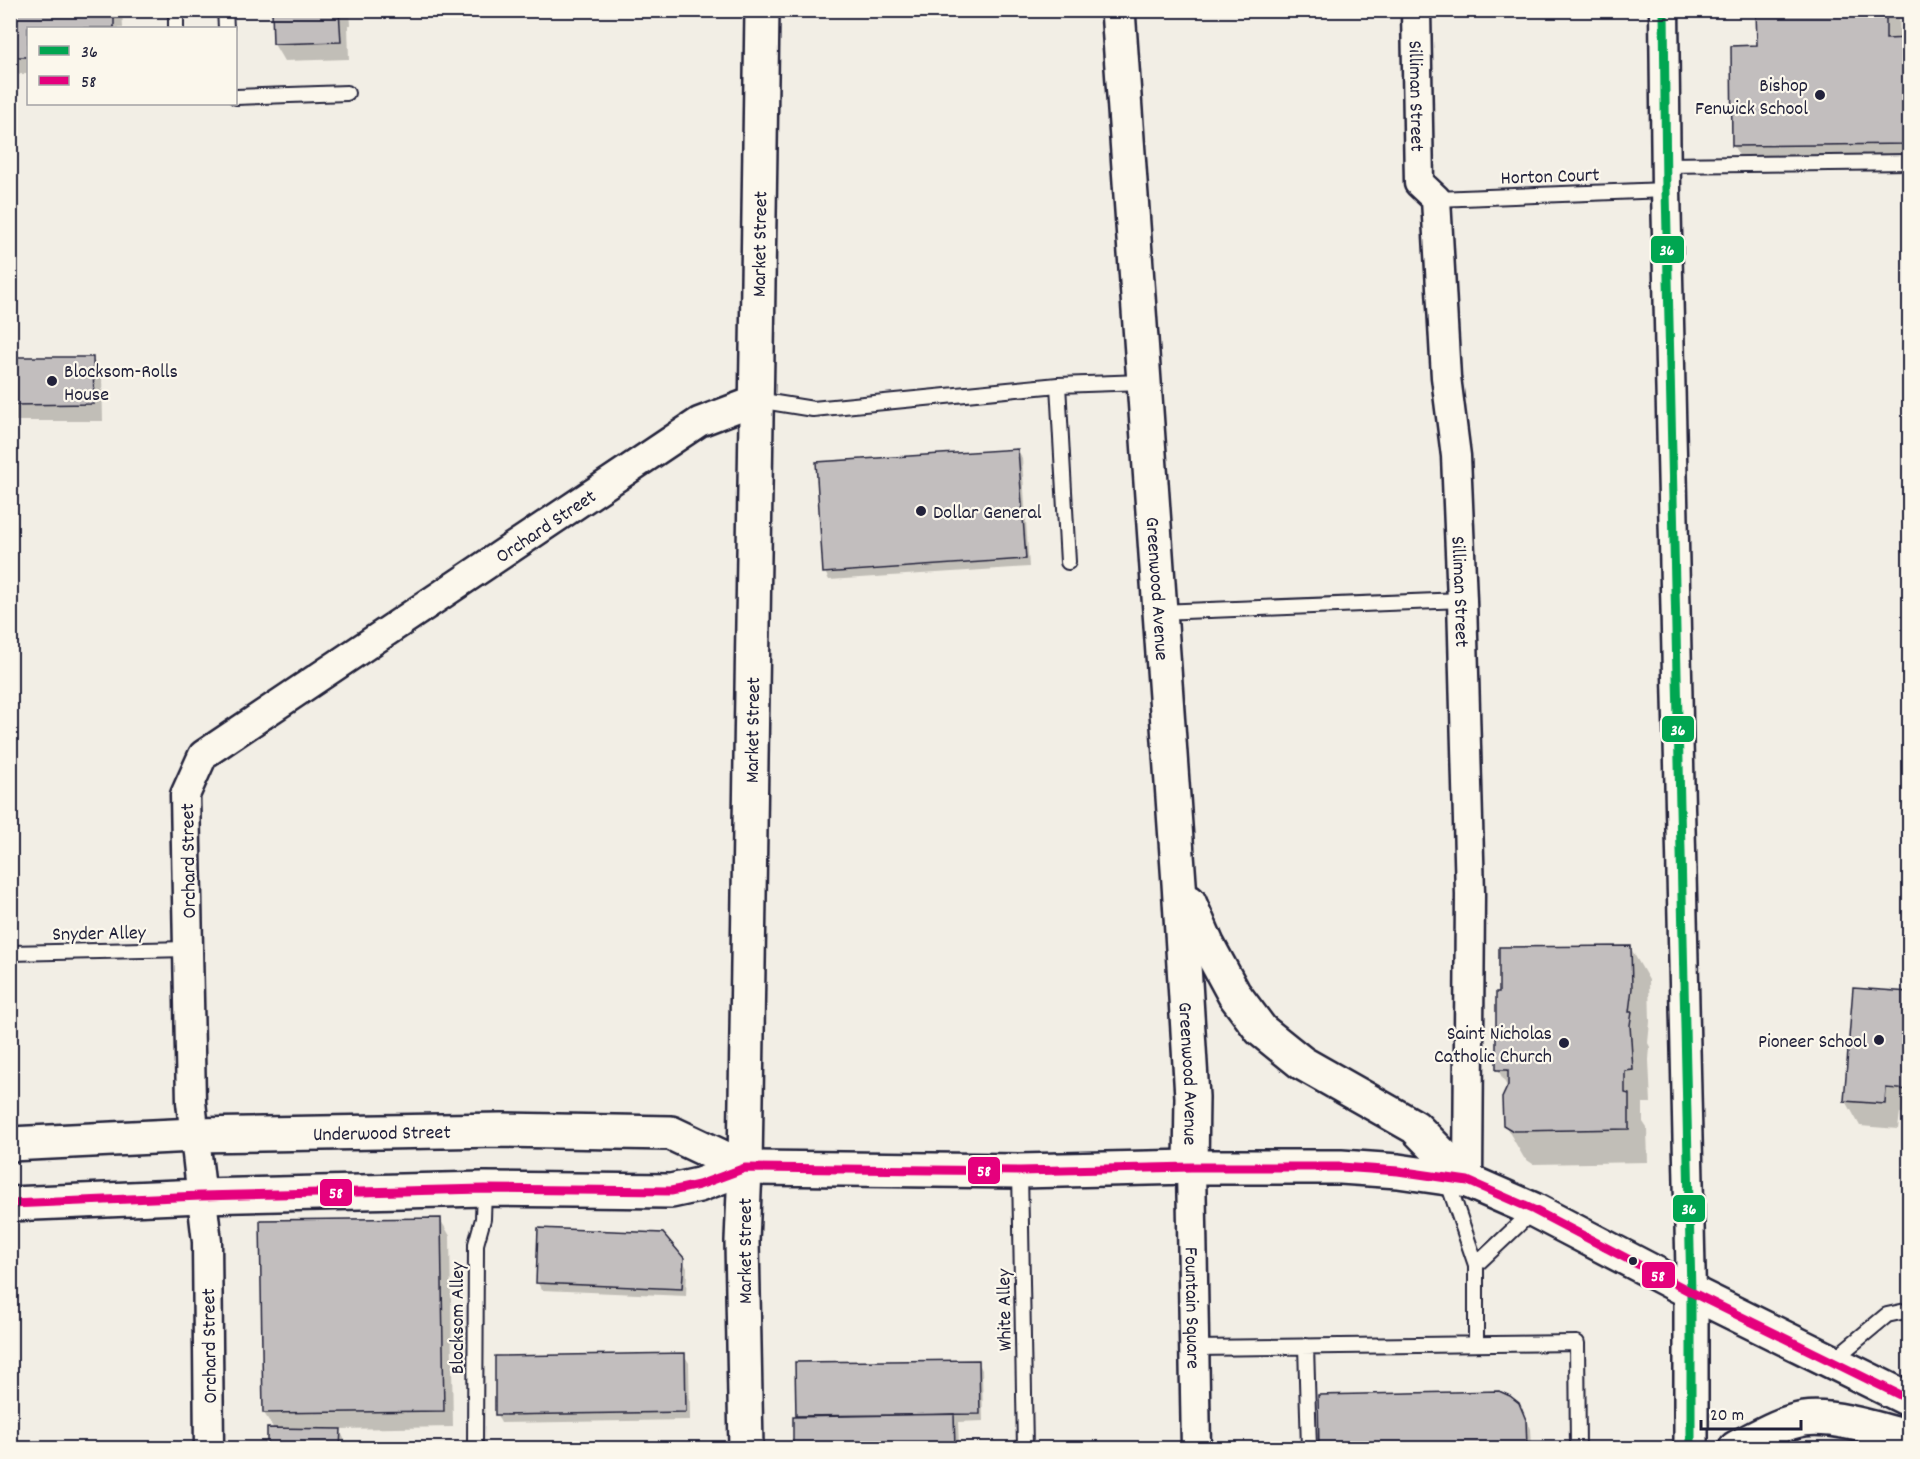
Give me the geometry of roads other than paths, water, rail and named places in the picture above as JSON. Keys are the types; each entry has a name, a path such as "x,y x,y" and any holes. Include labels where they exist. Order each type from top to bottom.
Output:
{"main road":[{"name":"Market Street","path":"746,1449 742,1241 745,1168 762,10"},
{"name":"Greenwood Avenue","path":"1118,10 1179,883 1192,1097 1191,1167"},
{"path":"1179,883 1206,944 1234,994 1261,1030 1302,1063 1415,1127 1457,1179"},
{"name":"Underwood Street","path":"10,1144 194,1135 501,1130 671,1133 745,1168"},
{"name":"Underwood Street","path":"10,1204 201,1196 484,1189 671,1191 699,1185 745,1168 1020,1172 1191,1167 1341,1167 1398,1171 1457,1179 1534,1210 1690,1292 1910,1400"},
{"path":"1690,1292 1691,1449"},
{"path":"1736,1449 1771,1429 1805,1419 1843,1421 1910,1438"}],"street":[{"name":"Silliman Street","path":"1416,10 1419,183 1436,199 1446,377 1456,456 1462,600 1470,894 1457,1179"},
{"path":"1664,10 1690,1292"},
{"name":"Orchard Street","path":"209,1449 207,1242 191,1102 185,795 203,755 699,422 757,400"},
{"name":"Fountain Square","path":"1191,1167 1196,1449"}],"lane":[{"path":"176,10 176,27"},
{"path":"225,10 225,27"},
{"path":"237,97 347,93"},
{"name":"Horton Court","path":"1436,199 1666,177 1910,162"},
{"path":"757,400 813,409 1058,385 1143,382"},
{"path":"1058,385 1068,562"},
{"path":"1159,612 1462,600"},
{"name":"Snyder Alley","path":"10,953 188,949"},
{"name":"White Alley","path":"1020,1172 1025,1449"},
{"path":"1457,1179 1476,1265 1476,1344"},
{"name":"Blocksom Alley","path":"475,1449 476,1244 483,1219 484,1189"},
{"path":"1476,1265 1534,1210"},
{"path":"1832,1361 1887,1315 1910,1310"},
{"path":"1194,1348 1577,1343 1578,1449"},
{"path":"1306,1346 1309,1449"}],"place":[{"name":"Bishop Fenwick School","path":"1820,95"},
{"name":"Blocksom-Rolls House","path":"52,381"},
{"name":"Dollar General","path":"921,511"},
{"name":"Pioneer School","path":"1879,1040"},
{"name":"Saint Nicholas Catholic Church","path":"1564,1043"}]}
